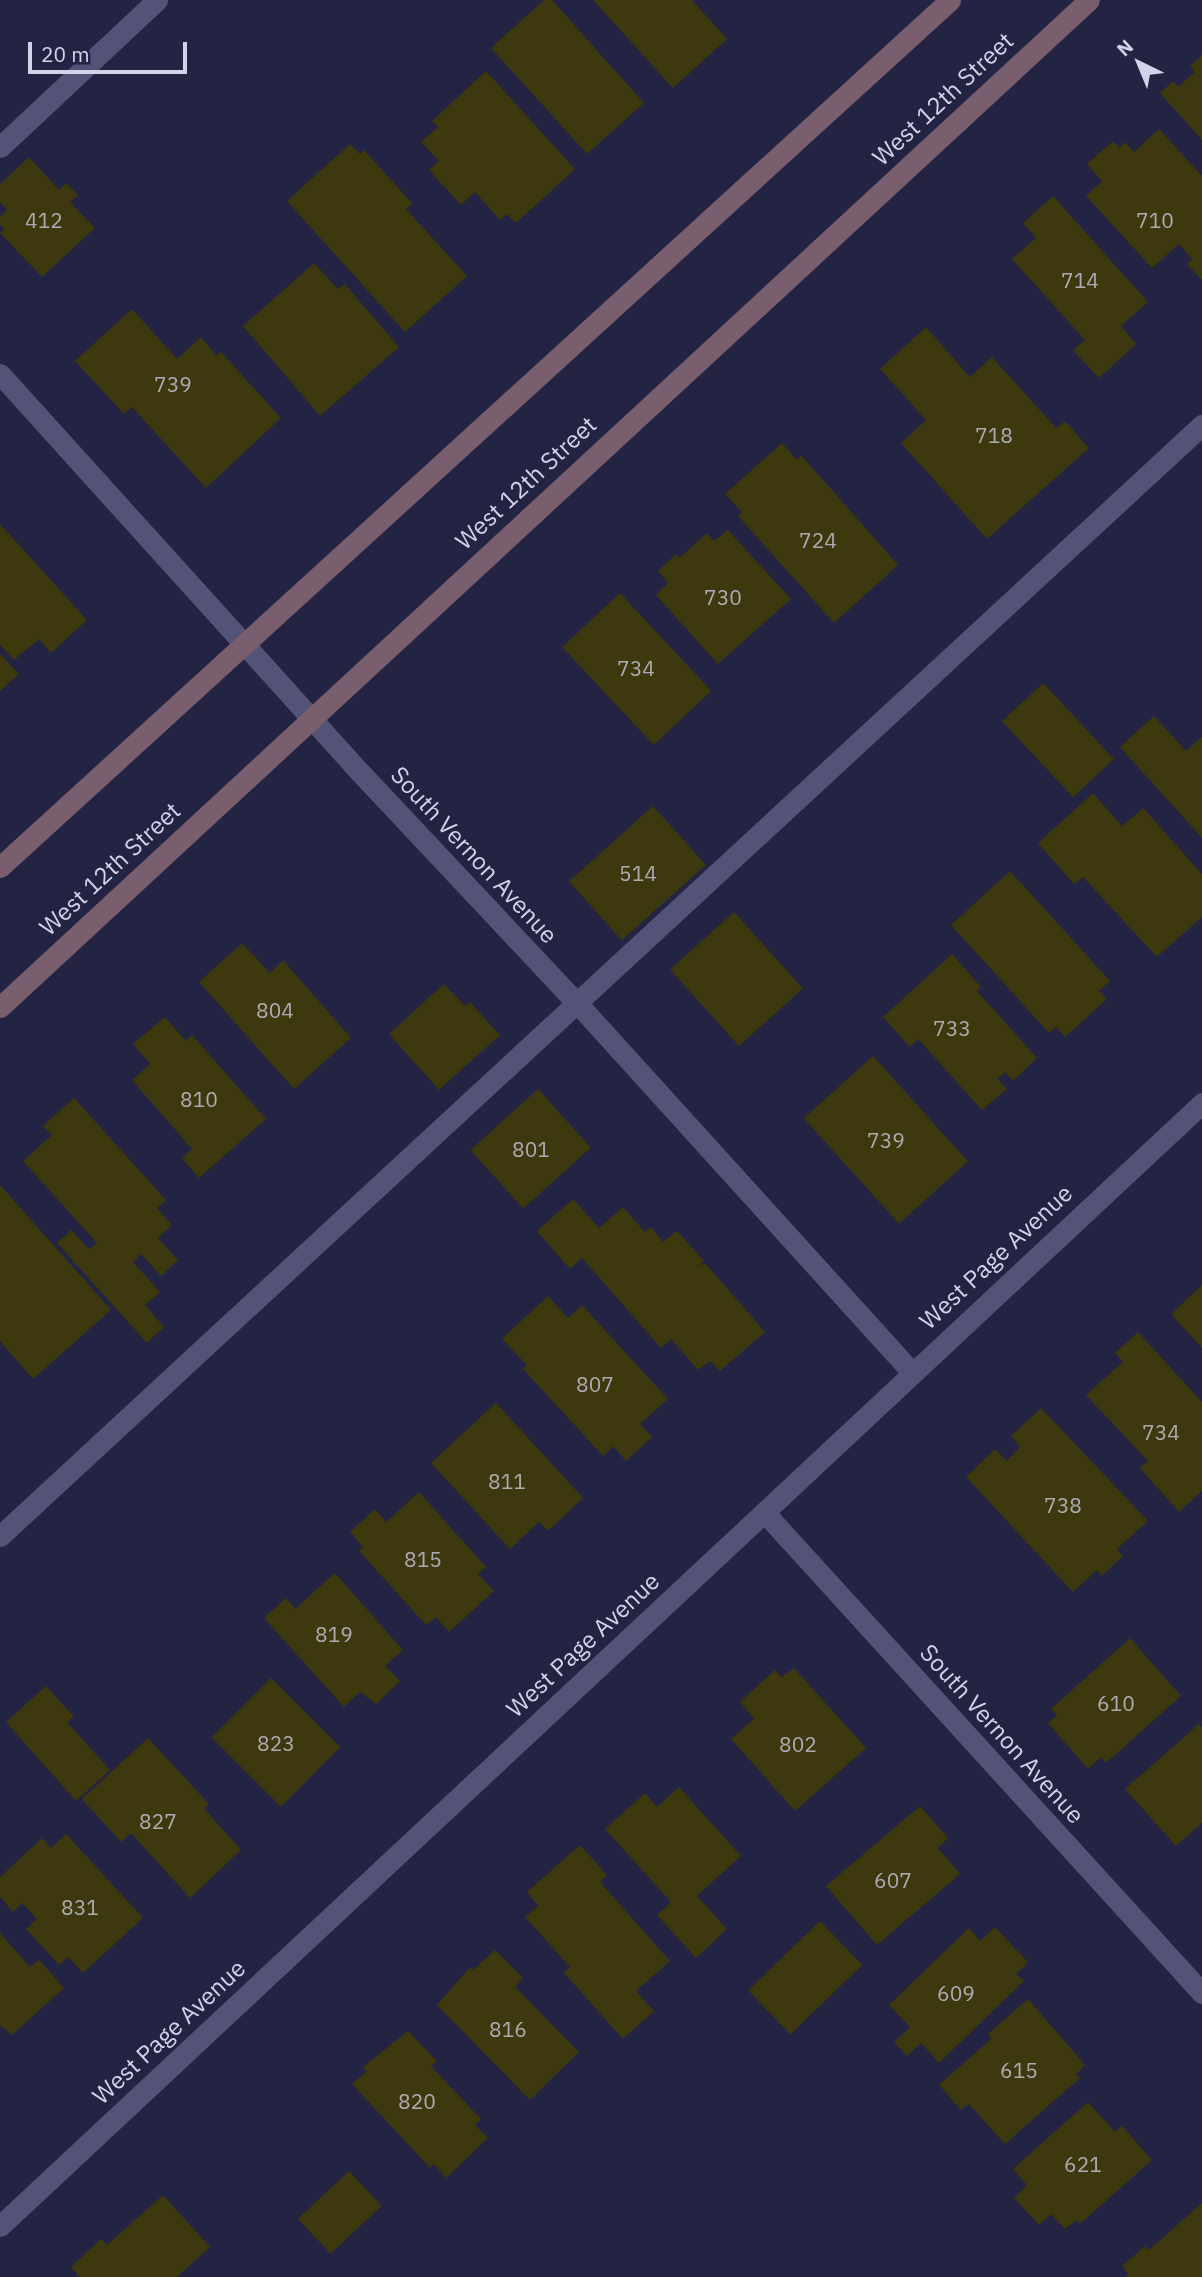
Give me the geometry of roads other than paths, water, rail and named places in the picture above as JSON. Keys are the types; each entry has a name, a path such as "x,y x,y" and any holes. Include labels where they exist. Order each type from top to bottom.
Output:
{"main road":[{"path":"0,867 950,0"},
{"name":"West 12th Street","path":"0,1007 1089,0"}],"street":[{"path":"0,146 157,0"},
{"name":"South Vernon Avenue","path":"0,374 310,718 579,1004 911,1371"},
{"path":"0,1536 579,1004 1202,425"},
{"name":"West Page Avenue","path":"0,2226 764,1512 911,1371 1202,1103"},
{"name":"South Vernon Avenue","path":"764,1512 1202,1993"}]}
